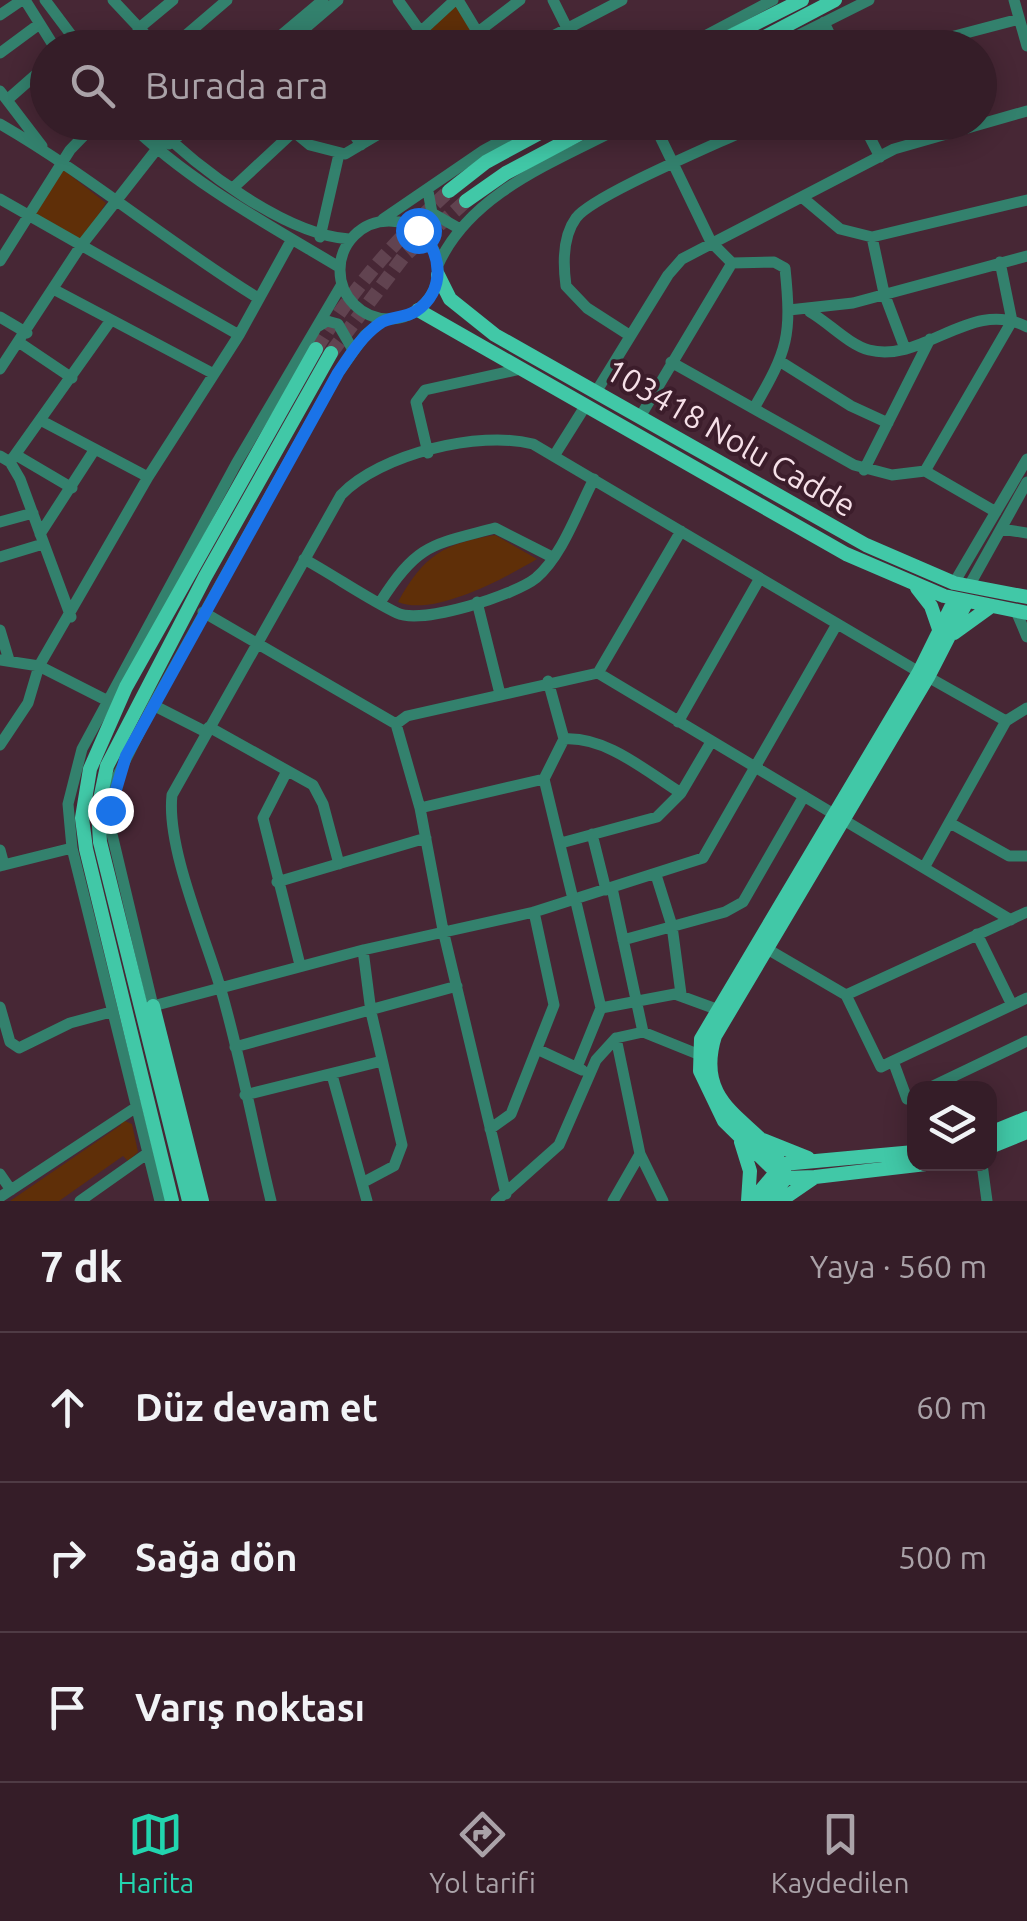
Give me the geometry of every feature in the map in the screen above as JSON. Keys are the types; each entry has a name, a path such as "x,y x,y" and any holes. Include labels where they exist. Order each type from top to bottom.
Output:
{"main road":[{"path":"743,30 802,0"},
{"path":"778,30 834,0"},
{"path":"449,191 486,162 527,140"},
{"path":"466,201 506,173 568,140"},
{"name":"103418 Nolu Cadde","path":"438,270 450,299 494,336 866,545 961,592 1027,597"},
{"path":"418,310 846,554 916,587 961,592 990,607 1022,612"},
{"path":"172,1201 86,849 85,787 98,745 126,687 324,351 107,766 101,793 104,860 189,1201"},
{"path":"916,587 944,634"},
{"path":"750,1201 750,1171 742,1132 714,1086 710,1051 714,1036 768,950 924,675 961,592"},
{"path":"944,634 990,607"},
{"path":"840,817 716,1009 701,1039 707,1094 781,1171 815,1176 907,1166"},
{"path":"153,1006 202,1201"},
{"path":"997,1130 1027,1118"},
{"path":"742,1132 819,1161"},
{"path":"997,1144 1027,1132"},
{"path":"750,1201 781,1171 819,1161 907,1153"},
{"path":"768,1201 781,1171"},
{"path":"780,1201 815,1176"}],"street":[{"path":"0,15 24,0 41,30"},
{"path":"121,3 138,29 173,0"},
{"path":"193,30 227,0"},
{"path":"287,30 323,0"},
{"path":"303,30 338,0"},
{"path":"398,0 418,30"},
{"path":"420,30 456,0 477,30"},
{"path":"481,30 520,0"},
{"path":"554,0 570,30"},
{"path":"563,30 622,0"},
{"path":"712,30 753,5 773,0"},
{"path":"808,30 869,0"},
{"path":"1014,0 1027,46"},
{"path":"48,1 69,30"},
{"path":"977,30 1019,19"},
{"path":"824,22 828,30"},
{"path":"32,30 38,26"},
{"path":"0,53 30,32"},
{"path":"30,77 4,96 30,130"},
{"path":"997,120 1027,111"},
{"path":"0,140 4,127 45,149 113,202 258,298"},
{"path":"38,140 45,149"},
{"path":"0,262 63,162 82,140"},
{"path":"146,140 339,267"},
{"path":"3,361 23,338 80,246 167,140"},
{"path":"172,140 233,188 320,237 350,239 503,140"},
{"path":"233,188 275,140"},
{"path":"303,140 339,154 369,140"},
{"path":"358,140 361,145"},
{"path":"597,140 506,188 460,228 438,270 432,295 418,310 384,320 354,350 126,756 110,810 117,861 153,1006 443,930 462,930 534,912 702,858 837,624"},
{"path":"662,140 711,242 732,263 782,264 789,333 781,362 754,408"},
{"path":"629,335 587,308 566,286 564,268 570,229 587,207 727,140"},
{"path":"872,140 880,156"},
{"path":"596,392 629,335 682,259 880,156 932,140"},
{"path":"320,237 339,154"},
{"path":"428,191 432,213 460,228"},
{"path":"803,198 840,229 872,238 1027,200"},
{"path":"0,199 239,335"},
{"path":"379,221 400,221 418,230 432,245 438,270"},
{"path":"872,238 884,294 904,346"},
{"path":"0,745 28,702 39,666 71,617 148,477 239,335 292,239"},
{"path":"350,239 339,267 342,284 353,304 384,320"},
{"path":"788,310 809,311 854,303 1027,256"},
{"path":"924,471 1012,321 1000,262"},
{"path":"640,416 732,263"},
{"path":"160,1201 72,848 68,804 73,778 106,700 342,284"},
{"path":"55,290 212,373"},
{"path":"840,330 854,303"},
{"path":"809,311 868,350 904,346 974,322 1012,321 1027,327"},
{"path":"0,317 72,378"},
{"path":"9,457 42,420 111,320"},
{"path":"316,327 327,321 338,324 354,350"},
{"path":"864,470 930,339"},
{"path":"671,362 864,470 892,475 924,471 996,512"},
{"path":"781,362 851,406 888,423"},
{"path":"428,453 416,402 425,390 521,369"},
{"path":"554,456 586,404"},
{"path":"42,420 148,477"},
{"path":"271,1201 220,988 204,944 171,813 176,785 341,495 357,478 482,437 506,437 554,456 1006,721"},
{"path":"0,557 42,539 96,450"},
{"path":"9,457 71,617"},
{"path":"9,457 72,488"},
{"path":"961,592 996,512 1027,459"},
{"path":"304,559 398,614 426,617 535,579 594,479"},
{"path":"961,592 1027,482"},
{"path":"0,522 32,513"},
{"path":"381,601 405,564 428,546 495,528 552,556"},
{"path":"1001,529 1027,533"},
{"path":"598,673 681,531"},
{"path":"678,722 760,578"},
{"path":"477,602 500,694"},
{"path":"204,612 396,724 420,808 443,930 490,1129 501,1197"},
{"path":"1022,612 1027,636"},
{"path":"0,630 4,660 39,666 106,700"},
{"path":"396,724 407,716 548,681 598,673 1012,920"},
{"path":"548,681 564,739 544,780 601,1008 577,1067"},
{"path":"153,705 208,729 313,786 323,804 339,864"},
{"path":"925,866 1006,721 1024,709 1027,725"},
{"path":"564,739 588,740 607,748 681,793"},
{"path":"561,843 657,818 681,793 710,742"},
{"path":"287,771 263,818 300,966"},
{"path":"420,808 544,780"},
{"path":"623,940 744,902 804,796"},
{"path":"950,823 1008,856 1027,856"},
{"path":"592,834 623,940 644,1032"},
{"path":"277,882 426,838"},
{"path":"0,850 2,866 72,848"},
{"path":"656,875 672,926 680,994"},
{"path":"490,1129 511,1114 554,1005 534,912"},
{"path":"846,995 1027,912"},
{"path":"977,934 1012,1005"},
{"path":"362,950 371,1012 402,1145 394,1166 362,1183"},
{"path":"768,950 846,995 881,1067 1027,998"},
{"path":"235,1047 456,986"},
{"path":"601,1008 680,994 716,1009"},
{"path":"0,1007 10,1042 19,1048 70,1022 111,1012"},
{"path":"501,1197 559,1145 596,1060 616,1038 644,1032 700,1055"},
{"path":"616,1038 640,1154 663,1201"},
{"path":"944,1081 1027,1042"},
{"path":"539,1050 590,1074"},
{"path":"245,1095 382,1061"},
{"path":"893,1061 907,1099"},
{"path":"332,1074 367,1201"},
{"path":"0,1174 6,1193 138,1106"},
{"path":"80,1201 148,1153"},
{"path":"612,1201 640,1154"},
{"path":"983,1171 987,1201"}],"shaded area":[{"path":"456,2 473,30 426,30 424,27"},
{"path":"61,168 106,203 80,243 33,215"},
{"path":"495,535 537,559 449,600 413,605 398,602 417,573 437,554"},
{"path":"120,1119 132,1124 138,1152 128,1161 123,1156 59,1201 10,1201 121,1125"}],"tunnel":[{"path":"316,349 376,265 449,191"},
{"path":"331,353 404,256 466,201"}],"route":[{"path":"110,810 126,756 338,373 366,335 384,320 418,310 432,295 438,275 436,254 418,230"}]}
